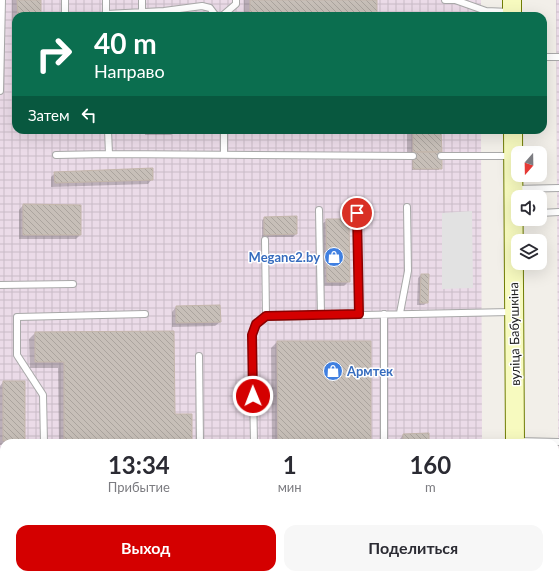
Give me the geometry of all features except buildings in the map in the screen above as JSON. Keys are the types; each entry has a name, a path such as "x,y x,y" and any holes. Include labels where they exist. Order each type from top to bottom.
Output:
{"street":[{"name":"вуліца Бабушкіна","path":"513,134 513,146"},
{"name":"вуліца Бабушкіна","path":"513,182 513,189"},
{"name":"вуліца Бабушкіна","path":"515,439 514,312 516,226"}],"lane":[{"path":"0,91 2,0"},
{"path":"65,0 65,12"},
{"path":"106,0 106,12"},
{"path":"142,0 142,12"},
{"path":"227,12 236,4 236,0"},
{"path":"445,0 455,0 486,11 512,9"},
{"path":"147,12 189,3 210,8 213,12"},
{"path":"547,57 559,57"},
{"path":"108,134 109,154"},
{"path":"224,134 224,155"},
{"path":"56,155 413,156"},
{"path":"442,156 511,156"},
{"path":"513,189 559,188"},
{"path":"400,313 408,271 407,207"},
{"path":"319,210 321,315"},
{"path":"547,213 559,212"},
{"path":"357,213 359,314"},
{"path":"265,240 266,316"},
{"path":"0,285 73,284"},
{"path":"254,439 252,335 256,324 266,316 514,312"},
{"path":"44,439 43,395 17,355 17,317 145,314"},
{"path":"384,314 384,439"},
{"path":"199,356 200,439"}],"shaded area":[{"path":"0,0 481,0 481,12 12,12 12,134 481,134 482,439 0,439"},
{"path":"556,0 559,0 558,439"},
{"path":"472,211 473,288 442,289 442,213"}],"place":[{"name":"Megane2.by","path":"334,257"},
{"name":"Армтек","path":"333,371"}],"route":[{"path":"253,396 252,335 256,324 266,316 359,314 357,213"}]}
